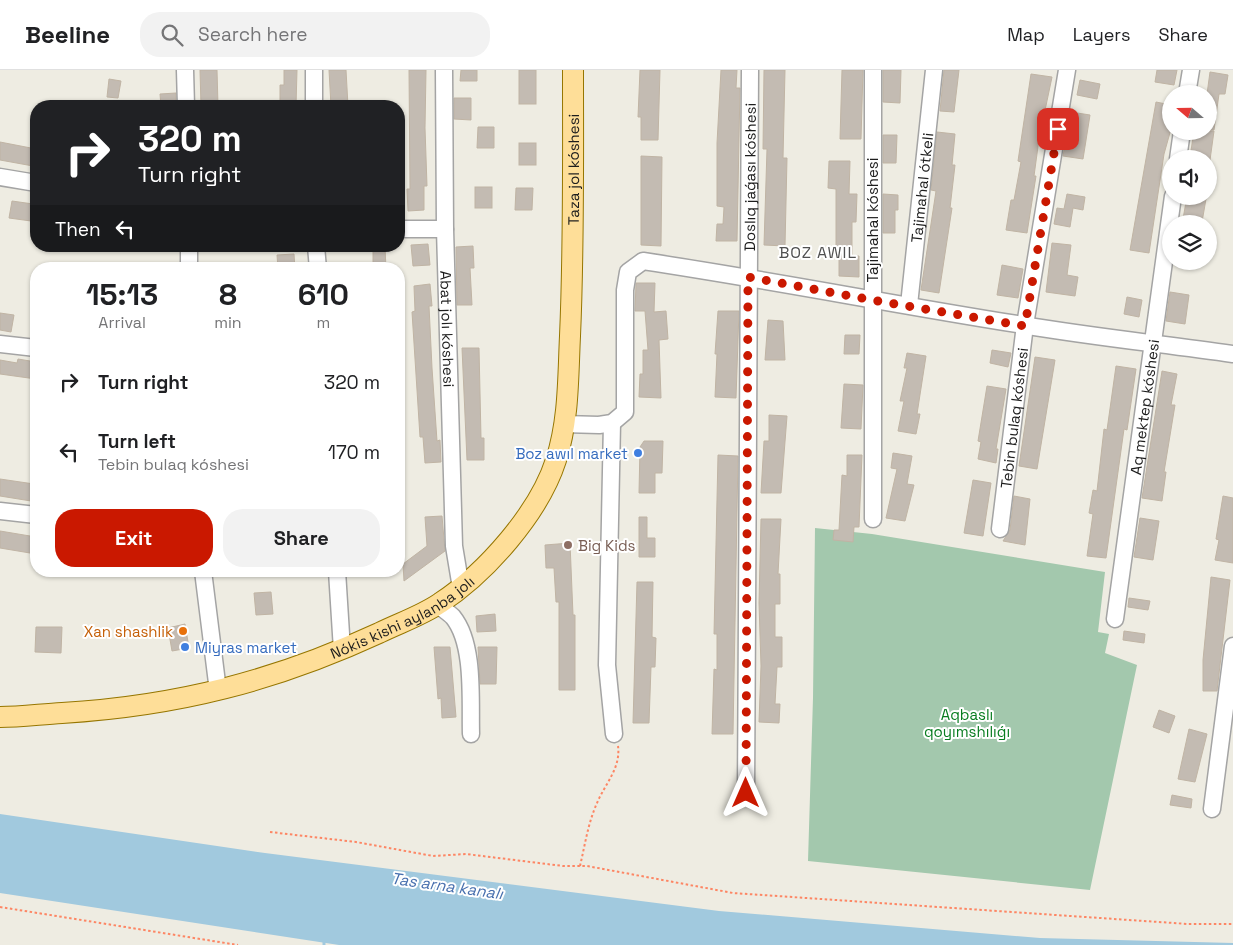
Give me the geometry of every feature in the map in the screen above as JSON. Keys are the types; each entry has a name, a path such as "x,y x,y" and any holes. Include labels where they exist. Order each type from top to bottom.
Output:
{"main road":[{"name":"Taza jol kóshesi","path":"573,269 574,70"},
{"name":"Nókis kishi aylanba jolı","path":"0,716 115,710 218,691 276,676 342,650 438,605 461,588 520,530 545,488 557,459 567,406 573,269"}],"street":[{"path":"185,70 186,100"},
{"path":"314,70 314,100"},
{"name":"Abat jolı kóshesi","path":"444,70 445,229 454,546 461,588"},
{"name":"Doslıq jaǵası kóshesi","path":"746,793 750,70"},
{"name":"Tajimahal kóshesi","path":"873,70 873,519"},
{"name":"Tajimahal ótkeli","path":"909,306 934,70"},
{"name":"Tebin bulaq kóshesi","path":"1000,529 1025,326 1068,70"},
{"path":"1189,85 1191,70"},
{"path":"0,177 30,182"},
{"name":"Aq mektep kóshesi","path":"1115,619 1172,205"},
{"path":"405,229 445,229"},
{"path":"563,424 599,425 612,423 625,412 625,290 628,272 643,261 748,277 1025,326 1233,354"},
{"path":"0,344 30,347"},
{"path":"612,423 607,665 614,734"},
{"path":"0,510 30,514"},
{"path":"204,577 218,691"},
{"path":"337,577 342,650"},
{"path":"438,605 453,617 461,631 468,653 471,734"},
{"path":"1212,809 1233,646"}],"path":[{"path":"580,866 589,823 597,802 617,766 619,748 614,734"},
{"path":"270,832 356,842 433,856 466,854 563,866 580,866 732,893 1188,924 1233,924"},
{"path":"0,907 238,945"}],"green space":[{"name":"Aqbaslı qoyımshılıǵı","path":"815,528 872,534 1105,572 1098,632 1109,634 1105,653 1137,665 1090,890 808,861 813,698"}],"water":[{"name":"Tas arna kanalı","path":"0,814 265,853 719,911 1040,938 1233,943 1233,945 339,945 0,893"}],"building":[{"path":"200,70 217,70 218,100 201,100"},
{"path":"284,70 297,70 296,100 280,100 280,85 284,85"},
{"path":"329,70 346,70 348,100 331,100"},
{"path":"409,70 426,70 427,186 424,186 424,210 408,211 407,189 410,189"},
{"path":"461,70 477,70 477,81 460,81"},
{"path":"519,70 536,70 536,104 519,104"},
{"path":"640,70 660,70 658,140 641,140 641,117 638,117"},
{"path":"721,70 737,70 736,88 740,88 737,241 716,241 717,224 723,224 724,207 717,206 717,143"},
{"path":"764,70 785,70 783,158 787,158 785,246 764,245 767,149 763,149"},
{"path":"842,70 863,70 861,139 840,139"},
{"path":"883,70 901,70 900,103 883,102"},
{"path":"944,70 959,70 954,112 940,111"},
{"path":"1157,70 1177,70 1174,85 1155,82"},
{"path":"1210,72 1228,75 1225,94 1219,94 1218,101 1218,85 1208,85"},
{"path":"1031,74 1052,77 1039,139 1034,176 1036,176 1027,233 1006,230 1011,200 1014,200 1021,162 1018,161"},
{"path":"109,79 121,81 118,98 107,97"},
{"path":"1080,80 1100,84 1097,99 1077,95"},
{"path":"176,93 176,100 160,100 160,94"},
{"path":"454,98 471,98 471,120 454,119"},
{"path":"1156,102 1162,103 1162,140 1168,140 1165,150 1162,150 1162,167 1149,253 1130,250"},
{"path":"1071,112 1090,115 1083,159 1063,156"},
{"path":"478,127 494,127 494,148 477,148"},
{"path":"937,132 955,134 952,165 955,165 950,208 952,208 939,293 921,290 936,191 931,190"},
{"path":"883,135 897,135 896,163 883,163"},
{"path":"1193,140 1213,140 1211,150 1191,150"},
{"path":"0,142 30,148 30,165 0,160"},
{"path":"519,143 536,143 536,165 519,165"},
{"path":"641,156 662,157 661,246 641,245"},
{"path":"829,161 850,161 849,194 857,194 856,222 852,222 852,256 859,256 859,277 839,276 839,252 836,252 836,189 828,188"},
{"path":"475,187 492,187 492,208 475,208"},
{"path":"516,188 533,188 532,210 515,210"},
{"path":"883,194 898,195 898,210 895,210 895,233 883,233"},
{"path":"1067,194 1085,197 1083,210 1073,208 1070,227 1054,224 1057,208 1064,209"},
{"path":"12,201 30,204 30,221 9,218"},
{"path":"1185,205 1205,205 1203,215 1184,215"},
{"path":"1052,243 1071,245 1067,275 1078,277 1075,296 1046,292"},
{"path":"428,244 430,265 413,266 411,245"},
{"path":"473,246 474,268 470,268 472,305 457,305 456,247"},
{"path":"373,252 385,252 386,262 373,262"},
{"path":"294,254 295,262 278,262 277,255"},
{"path":"1002,265 1023,269 1018,298 997,295"},
{"path":"636,283 655,283 654,312 666,311 668,339 659,340 661,398 639,397 640,374 643,374 643,350 648,350 645,311 635,311"},
{"path":"430,284 432,306 429,306 432,368 437,441 440,440 441,462 425,463 423,437 420,437 412,312 415,311 414,286"},
{"path":"1170,292 1189,295 1185,324 1166,321"},
{"path":"1127,297 1142,300 1139,317 1124,314"},
{"path":"718,311 739,311 736,398 715,397"},
{"path":"0,313 14,315 11,332 0,330"},
{"path":"768,320 783,321 785,360 765,360"},
{"path":"845,335 860,335 859,354 844,354"},
{"path":"462,348 479,348 481,438 484,438 484,460 467,460"},
{"path":"992,350 1011,353 1008,367 990,363"},
{"path":"907,353 926,356 917,414 920,414 916,434 898,431 904,401 900,401 907,368 904,368"},
{"path":"1035,357 1055,360 1037,469 1019,466"},
{"path":"18,359 30,361 30,378 0,374 0,360 17,363"},
{"path":"1116,366 1136,369 1127,430 1124,429 1106,558 1087,556 1093,514 1089,513 1093,490 1097,491 1104,429 1107,430"},
{"path":"1162,371 1177,374 1171,405 1175,405 1164,472 1166,472 1162,501 1142,498"},
{"path":"844,384 863,385 861,429 841,428"},
{"path":"987,386 1006,389 996,449 998,449 996,463 978,459 981,442 978,441"},
{"path":"769,415 787,416 781,493 761,493 764,441 769,441"},
{"path":"644,441 663,441 662,473 655,473 655,493 639,493 640,447"},
{"path":"893,453 912,456 907,484 914,485 905,521 886,518 897,469 891,468"},
{"path":"718,455 738,456 733,734 712,734 714,669 717,670 717,634 714,634"},
{"path":"847,455 862,455 859,527 854,527 853,542 833,540 834,530 839,530 842,475 847,476"},
{"path":"0,479 30,483 30,501 0,496"},
{"path":"973,480 991,483 983,536 964,533"},
{"path":"1014,496 1030,499 1025,545 1003,541 1010,530"},
{"path":"1223,496 1233,498 1233,563 1215,560 1219,540 1216,539"},
{"path":"442,516 445,551 404,581 405,562 427,546 425,517"},
{"path":"639,517 647,517 647,538 655,538 655,557 639,557"},
{"path":"1140,518 1159,521 1153,560 1134,557"},
{"path":"761,519 781,519 778,574 780,574 780,604 775,604 775,637 782,637 782,667 777,667 775,704 780,704 779,723 759,722"},
{"path":"0,531 30,536 30,553 0,548"},
{"path":"570,543 573,615 575,615 575,690 559,690 559,602 556,602 554,568 546,568 545,545"},
{"path":"1211,577 1230,580 1217,691 1203,691 1203,660"},
{"path":"637,582 653,582 652,637 656,638 655,667 651,667 649,723 633,723"},
{"path":"271,592 273,614 256,615 254,593"},
{"path":"1129,598 1150,601 1148,610 1128,607"},
{"path":"495,614 496,631 477,632 476,616"},
{"path":"185,624 189,648 172,651 168,628"},
{"path":"36,627 62,627 61,653 35,652"},
{"path":"1124,631 1145,634 1144,643 1123,640"},
{"path":"434,647 450,647 456,717 442,718 441,698 438,699"},
{"path":"478,647 497,647 496,684 480,684"},
{"path":"1159,710 1175,716 1169,733 1153,727"},
{"path":"1189,729 1207,734 1195,782 1178,779"},
{"path":"1172,795 1192,799 1191,808 1170,805"}],"place":[{"name":"Boz awıl market","path":"638,453"},
{"name":"Big Kids","path":"568,545"},
{"name":"Xan shashlik","path":"183,631"},
{"name":"Miyras market","path":"185,647"}],"district":[{"name":"BOZ AWIL","path":"818,252"}],"route":[{"path":"746,793 748,277 1025,326 1058,129"}]}
